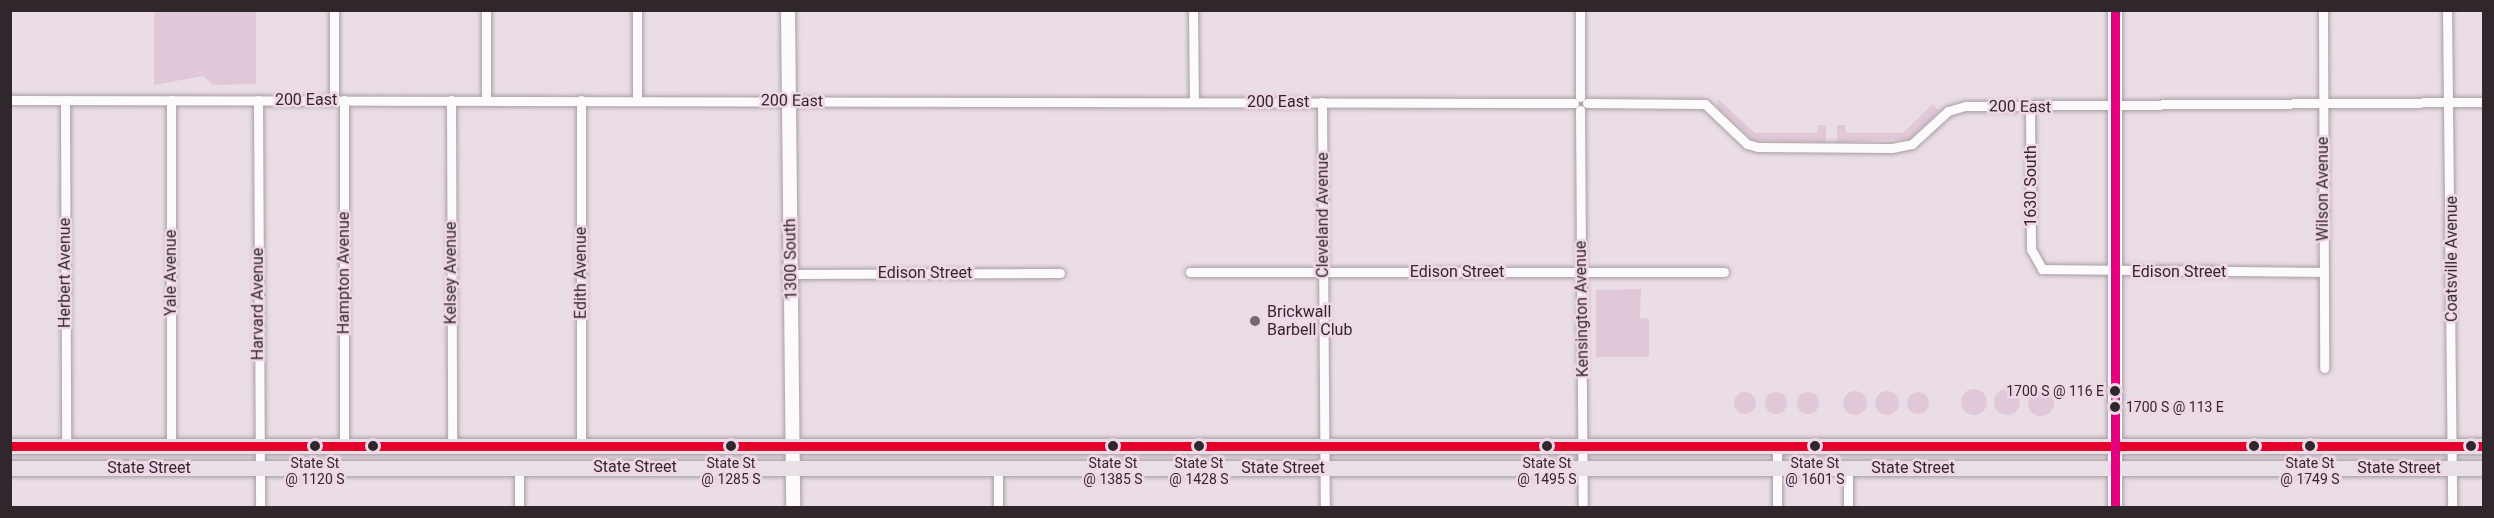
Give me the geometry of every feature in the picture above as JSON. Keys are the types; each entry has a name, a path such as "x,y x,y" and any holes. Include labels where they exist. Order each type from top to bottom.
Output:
{"main road":[{"name":"State Street","path":"10,446 2484,446"},
{"path":"407,468 452,446"},
{"path":"519,468 549,446"},
{"name":"State Street","path":"10,468 2484,468"}],"street":[{"name":"Hampton Avenue","path":"334,10 339,100 344,446"},
{"path":"486,10 486,100"},
{"path":"637,10 637,100"},
{"name":"1300 South","path":"788,10 793,507"},
{"path":"1193,10 1194,102"},
{"name":"Kensington Avenue","path":"1580,10 1584,507"},
{"path":"2115,10 2115,507"},
{"name":"Wilson Avenue","path":"2323,10 2324,368"},
{"name":"Coatsville Avenue","path":"2447,10 2450,102 2452,507"},
{"name":"200 East","path":"10,100 788,100 1705,104 1747,144 1758,147 1903,147 1959,107 2115,108 2127,101 2484,102"},
{"name":"Herbert Avenue","path":"64,100 66,446"},
{"name":"Yale Avenue","path":"171,100 171,446"},
{"name":"Harvard Avenue","path":"258,100 260,507"},
{"name":"Kelsey Avenue","path":"451,100 452,446"},
{"name":"Edith Avenue","path":"581,100 581,446"},
{"name":"Cleveland Avenue","path":"1322,102 1325,507"},
{"name":"1630 South","path":"2030,107 2031,249 2037,264"},
{"name":"Edison Street","path":"2037,264 2054,271 2324,272"},
{"name":"Edison Street","path":"1190,272 1724,272"},
{"name":"Edison Street","path":"791,274 1060,273"},
{"path":"1777,446 1777,507"},
{"path":"998,467 998,507"},
{"path":"519,468 519,507"},
{"path":"1848,468 1848,507"}],"shaded area":[{"path":"154,11 256,11 256,84 213,85 203,76 154,85"},
{"path":"1718,99 1755,133 1817,133 1818,125 1826,125 1826,142 1753,140 1717,106"},
{"path":"1933,104 1939,111 1910,139 1837,142 1837,125 1845,125 1846,133 1903,133"},
{"path":"1641,289 1640,318 1649,319 1649,357 1596,357 1596,290"},
{"path":"1974,389 1983,393 1987,402 1983,411 1974,415 1965,411 1961,402 1965,393"},
{"path":"2007,389 2016,393 2020,402 2016,411 2007,415 1998,411 1994,402 1998,393"},
{"path":"2041,390 2050,394 2054,403 2050,412 2041,416 2032,412 2028,403 2032,394"},
{"path":"1855,391 1863,395 1867,403 1863,411 1855,415 1847,411 1843,403 1847,395"},
{"path":"1887,391 1895,395 1899,403 1895,411 1887,415 1879,411 1875,403 1879,395"},
{"path":"1745,392 1753,395 1756,403 1753,411 1745,414 1737,411 1734,403 1737,395"},
{"path":"1772,392 1780,392 1787,399 1787,407 1780,414 1772,414 1765,407 1765,399"},
{"path":"1804,392 1812,392 1819,399 1819,407 1812,414 1804,414 1797,407 1797,399"},
{"path":"1914,392 1922,392 1929,399 1929,407 1922,414 1914,414 1907,407 1907,399"}],"transit line":[{"path":"2115,10 2115,508"},
{"name":"200","path":"10,446 2484,446"}],"place":[{"name":"Brickwall Barbell Club","path":"1255,321"},
{"name":"1700 S @ 116 E","path":"2115,391"},
{"name":"1700 S @ 113 E","path":"2115,407"},
{"name":"State St @ 1120 S","path":"315,446"},
{"name":"State St @ 1285 S","path":"731,446"},
{"name":"State St @ 1385 S","path":"1113,446"},
{"name":"State St @ 1428 S","path":"1199,446"},
{"name":"State St @ 1495 S","path":"1547,446"},
{"name":"State St @ 1601 S","path":"1815,446"},
{"name":"State St @ 1749 S","path":"2310,446"}]}
